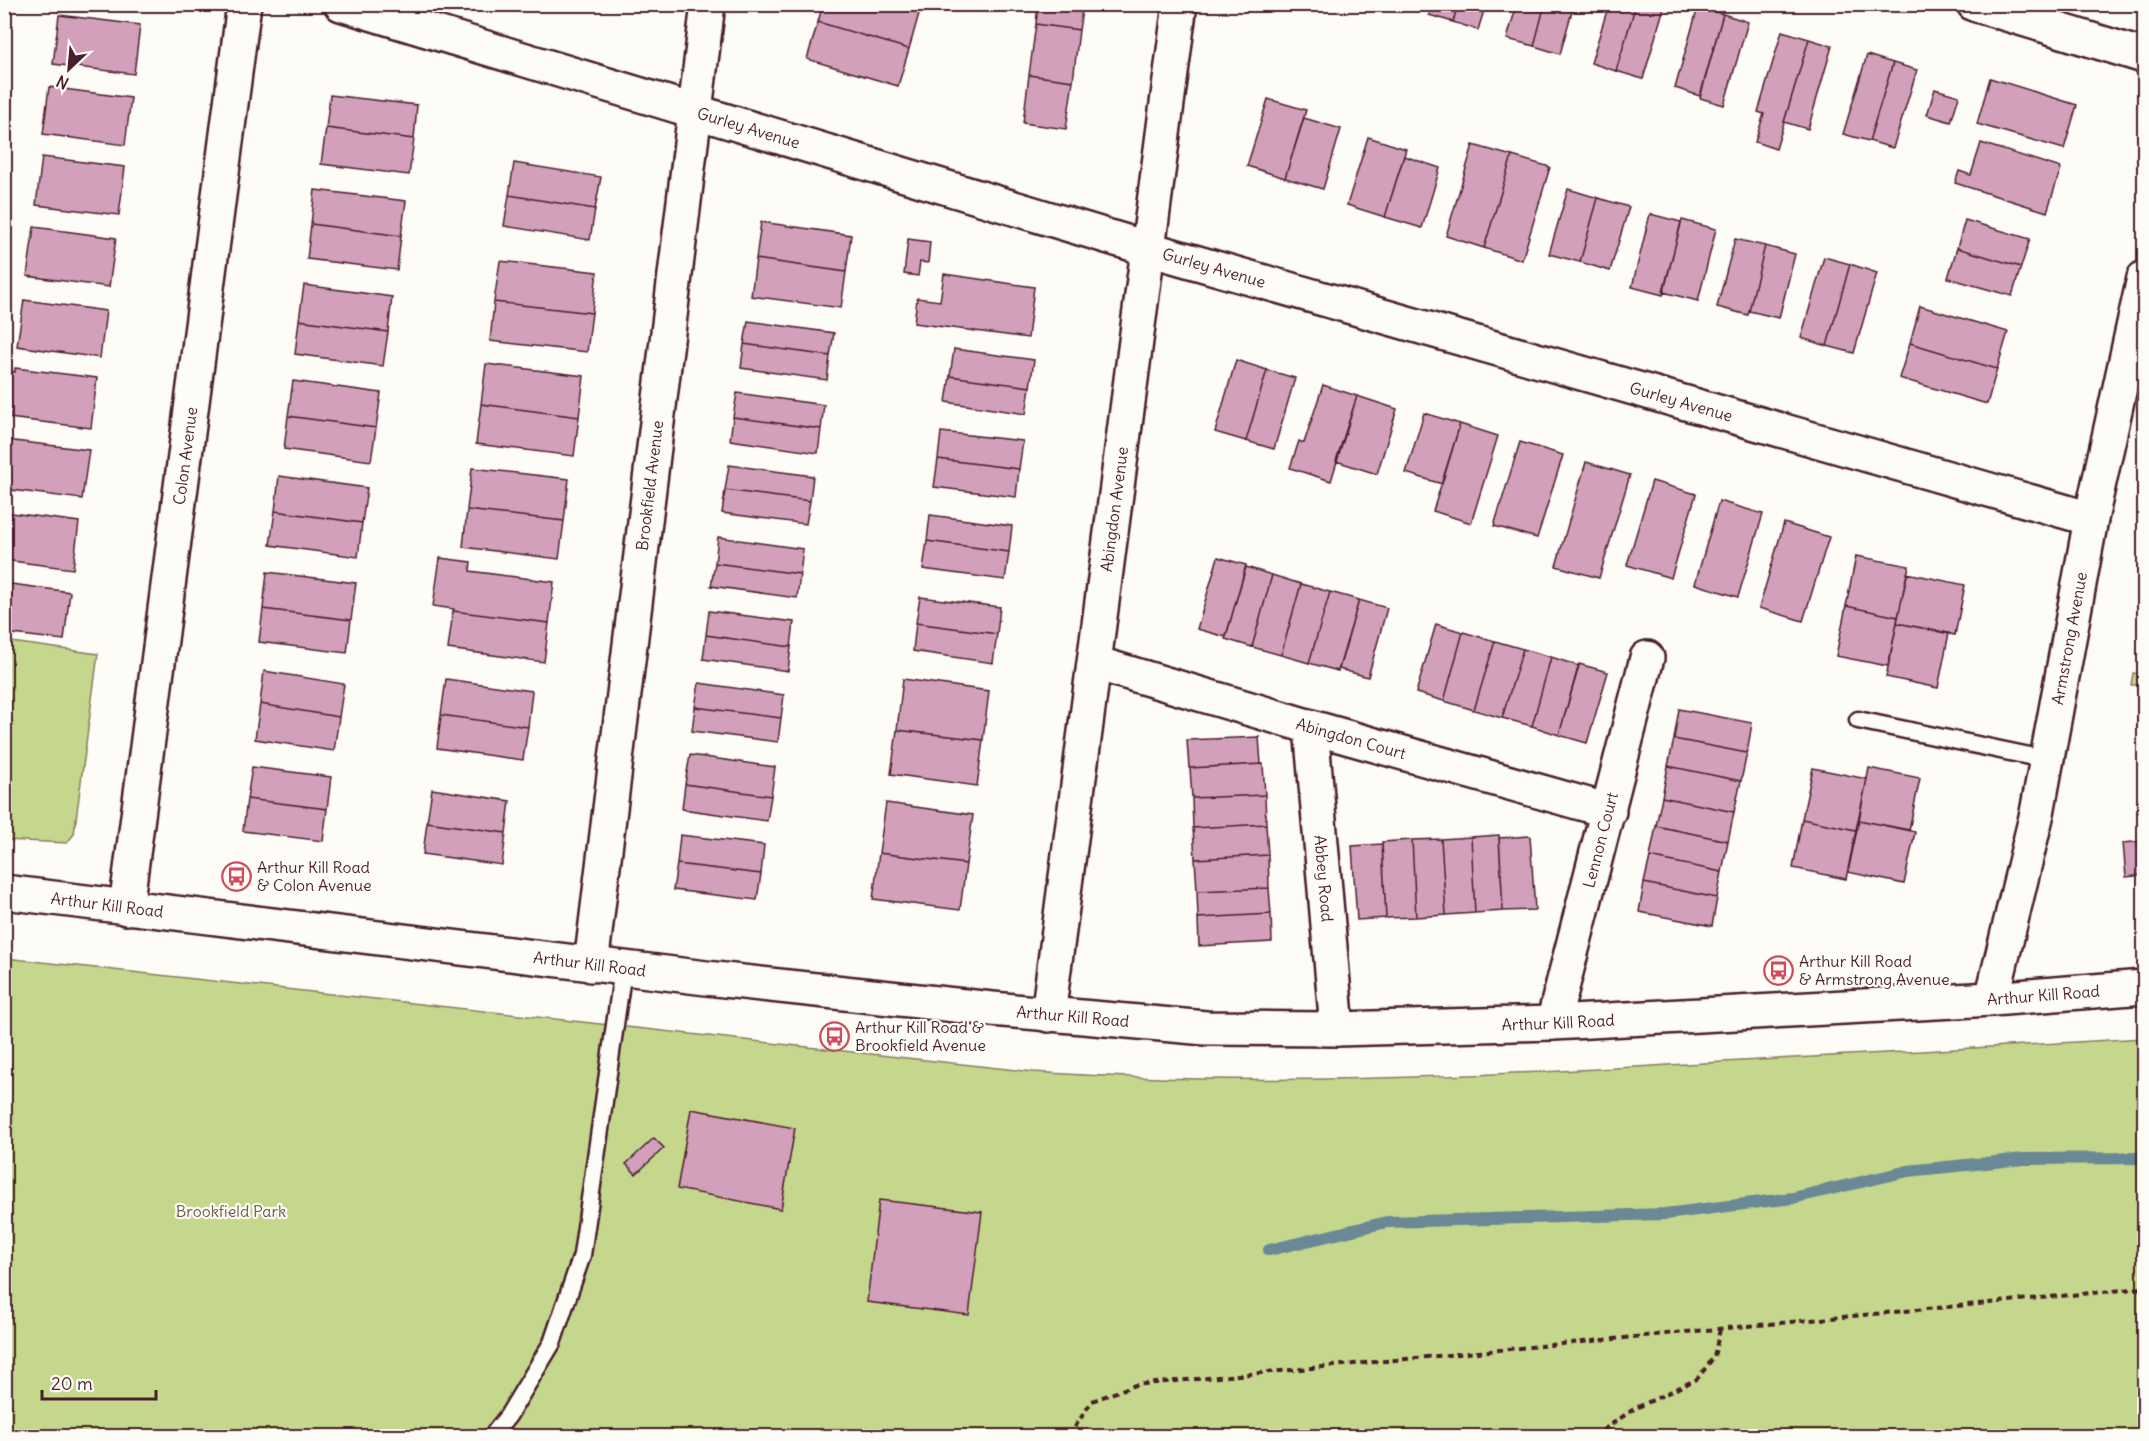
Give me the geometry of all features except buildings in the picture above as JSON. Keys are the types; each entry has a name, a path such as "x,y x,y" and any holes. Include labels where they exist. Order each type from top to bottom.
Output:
{"street":[{"name":"Colon Avenue","path":"126,908 244,4"},
{"name":"Gurley Avenue","path":"341,4 694,109 1149,249 2091,519"},
{"name":"Brookfield Avenue","path":"607,967 694,109 708,4"},
{"name":"Abingdon Avenue","path":"1048,1015 1180,4"},
{"path":"1974,4 2145,56"},
{"name":"Armstrong Avenue","path":"1992,999 2048,760 2091,519 2145,278"},
{"name":"Lennon Court","path":"1553,1023 1647,658"},
{"name":"Abingdon Court","path":"1095,663 1609,811"},
{"name":"Abbey Road","path":"1311,727 1337,1029"},
{"name":"Arthur Kill Road","path":"4,892 607,967 1048,1015 1206,1028 1337,1029 1553,1023 1992,999 2145,987"}],"lane":[{"path":"1858,720 2048,760"},
{"path":"492,1437 508,1416 552,1343 582,1255 607,967"}],"path":[{"path":"1069,1437 1092,1401 1135,1385 2145,1288"},
{"path":"1594,1437 1634,1409 1696,1379 1714,1357 1720,1329"}],"green space":[{"path":"4,641 98,654 74,834 67,843 5,840"},
{"path":"2133,673 2144,674 2144,685 2131,685"},
{"name":"Brookfield Park","path":"5,958 1033,1072 1114,1076 1278,1079 1441,1076 1605,1069 2144,1038 2144,1436 5,1436"}],"waterway":[{"path":"1269,1250 1387,1222 1665,1214 1793,1198 1908,1171 2024,1159 2144,1158"}],"place":[{"name":"Arthur Kill Road & Colon Avenue","path":"236,876"},
{"name":"Arthur Kill Road & Armstrong Avenue","path":"1778,970"},
{"name":"Arthur Kill Road & Brookfield Avenue","path":"834,1036"}]}
